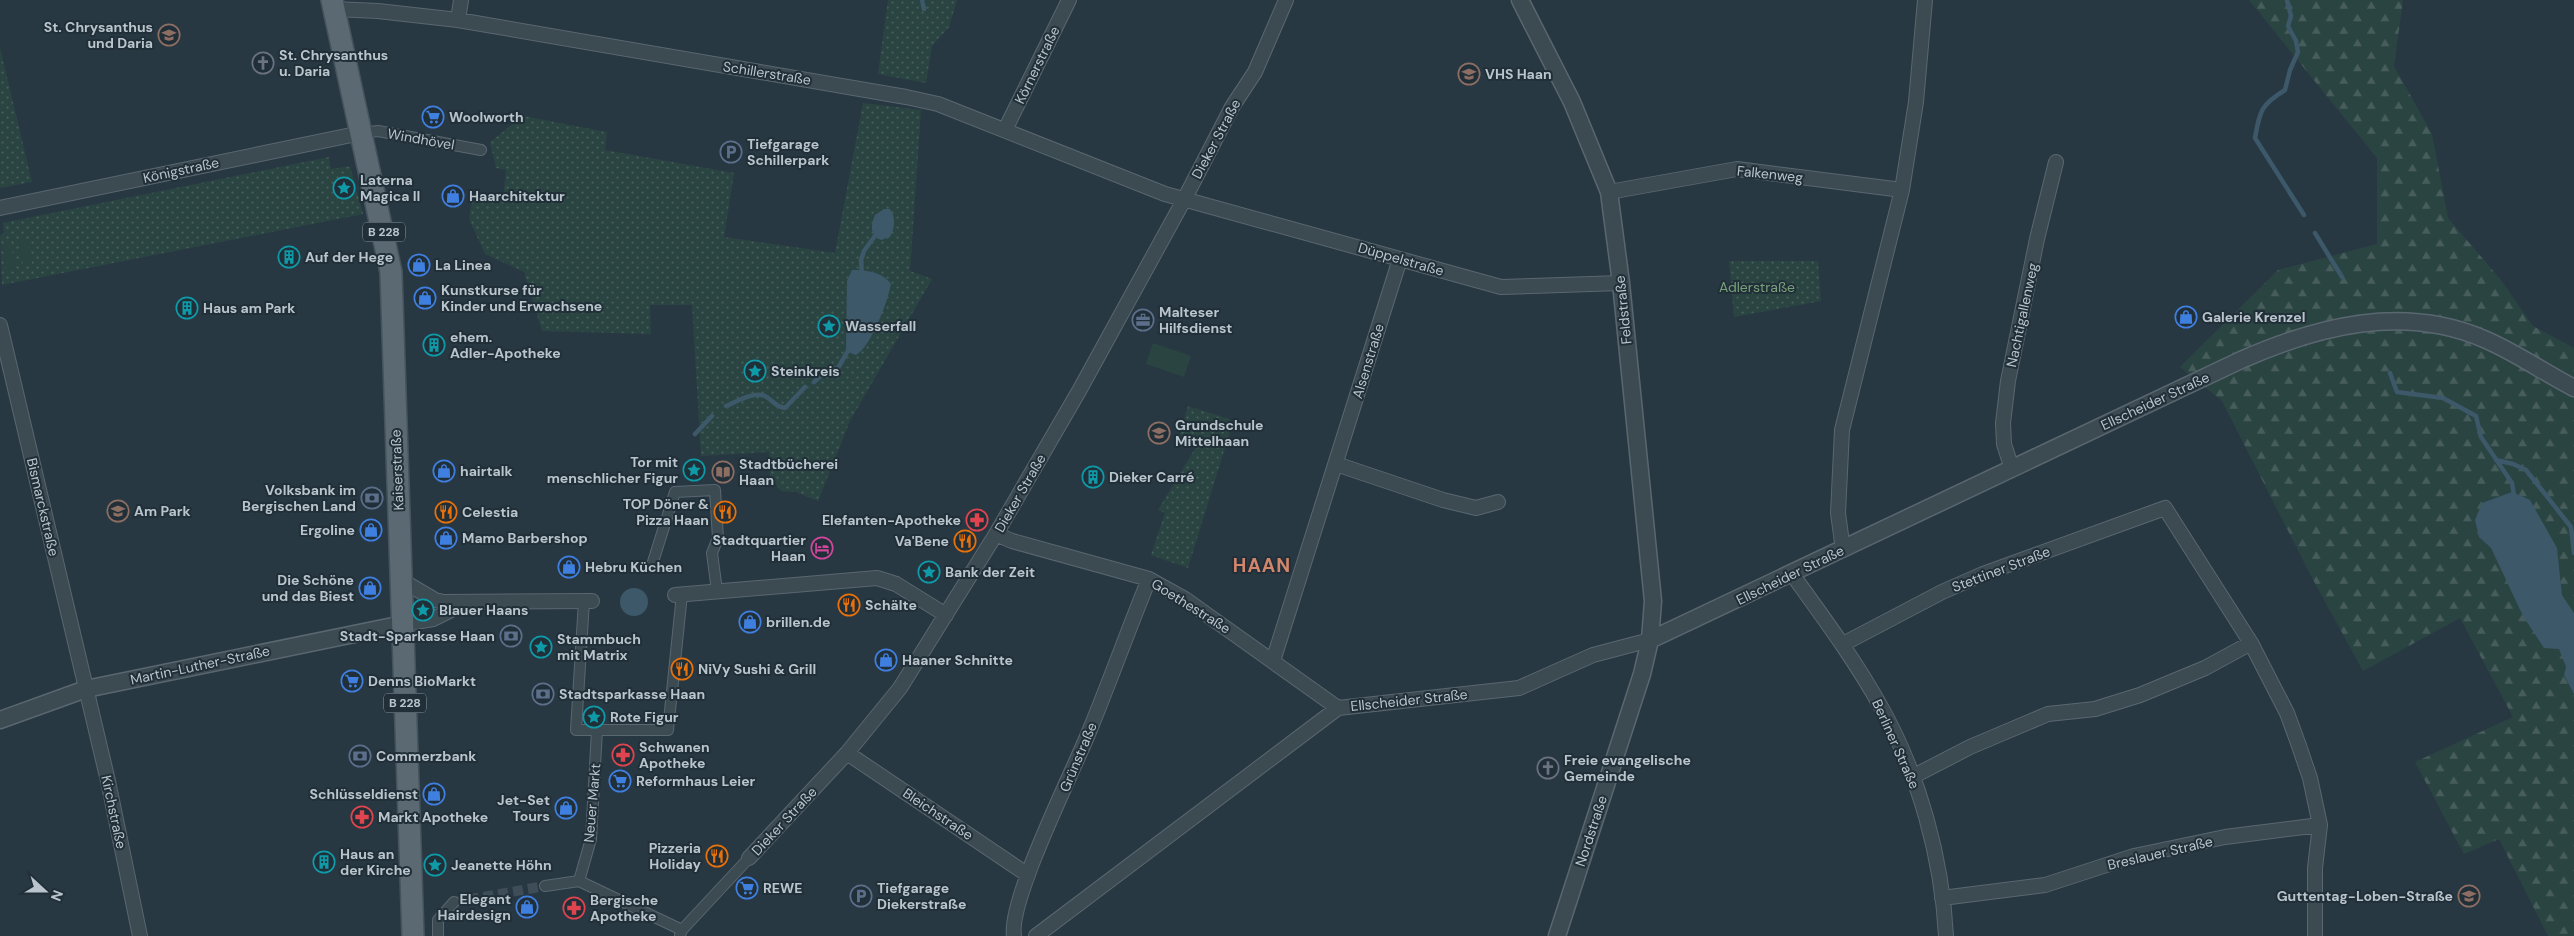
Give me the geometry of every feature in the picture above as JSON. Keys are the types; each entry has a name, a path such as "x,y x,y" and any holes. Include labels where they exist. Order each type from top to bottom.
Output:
{"main road":[{"name":"Kaiserstraße","path":"333,5 391,272 413,936"}],"street":[{"path":"458,20 461,0"},
{"name":"Körnerstraße","path":"1005,130 1069,0"},
{"name":"Dieker Straße","path":"681,933 847,753 900,688 996,534 1091,369 1185,198 1232,107 1255,72 1286,0"},
{"name":"Feldstraße","path":"1520,0 1572,102 1609,192 1621,283 1653,602 1650,640"},
{"path":"1843,550 1838,513 1842,430 1902,190 1916,102 1925,0"},
{"name":"Schillerstraße","path":"333,5 458,20 874,90 938,104 1166,194 1185,198"},
{"name":"Windhövel","path":"361,133 378,131 481,150"},
{"name":"Königstraße","path":"0,208 361,133"},
{"name":"Nachtigallenweg","path":"2012,469 2004,444 2003,423 2008,382 2037,239 2056,162"},
{"name":"Falkenweg","path":"1609,192 1737,169 1902,190"},
{"name":"Düppelstraße","path":"1185,198 1501,287 1621,283"},
{"name":"Alsenstraße","path":"1274,661 1400,259"},
{"name":"Ellscheider Straße","path":"1036,936 1338,708 1518,688 1593,655 1650,640 2251,356 2307,334 2352,324 2408,321 2435,324 2465,332 2500,346 2574,388"},
{"name":"Bismarckstraße","path":"0,325 86,689"},
{"path":"1336,464 1443,500 1476,508 1498,502"},
{"path":"652,565 675,492 715,490 718,538 712,553 717,591"},
{"name":"Stettiner Straße","path":"1842,644 1942,592 1983,574 2165,508 2251,643"},
{"name":"Goethestraße","path":"996,534 1012,542 1148,579 1185,599 1338,708"},
{"name":"Berliner Straße","path":"1792,574 1842,644 1882,709 1912,777 1934,851 1946,936"},
{"path":"401,580 435,600 465,603 588,601 576,730 668,730 678,594 877,578 896,584 946,615"},
{"name":"Grünstraße","path":"1014,936 1013,929 1017,906 1028,875 1090,728 1148,579"},
{"path":"403,624 433,619 465,603"},
{"name":"Martin-Luther-Straße","path":"0,720 86,689 403,624"},
{"name":"Nordstraße","path":"1558,936 1642,674 1650,640"},
{"path":"1912,777 1970,747 2048,714 2095,709 2140,694 2205,668 2251,643 2271,678 2296,735 2310,778 2320,825 2315,868 2315,936"},
{"name":"Kirchstraße","path":"86,689 140,936"},
{"name":"Neuer Markt","path":"579,881 591,839 597,730"},
{"name":"Bleichstraße","path":"847,753 1028,875"},
{"name":"Breslauer Straße","path":"1942,898 2045,885 2134,856 2225,837 2320,825"},
{"path":"545,886 579,881 681,933"},
{"path":"438,936 438,920 454,902"}],"green space":[{"path":"888,0 957,0 949,27 932,46 926,83 878,74"},
{"path":"2249,0 2403,0 2394,66 2432,134 2448,218 2501,280 2533,326 2574,348 2574,936 2548,936 2499,839 2464,854 2415,762 2513,717 2460,618 2363,671 2311,576 2222,401 2180,367 2278,270 2377,244 2377,158"},
{"path":"0,48 32,182 0,188"},
{"path":"863,103 921,110 910,271 932,279 850,421 818,501 796,492 781,491 770,477 769,452 701,456 692,305 650,305 651,334 542,331 524,272 485,254 469,219 473,194 503,198 506,170 496,168 490,142 523,116 607,132 605,150 734,173 724,237 835,253"},
{"path":"329,157 331,169 350,166 363,214 2,285 0,235 4,233 3,223"},
{"path":"27,239 32,264 23,266 19,240"},
{"path":"11,242 15,268 7,270 2,244"},
{"name":"Adlerstraße","path":"1729,261 1818,261 1821,301 1734,317"},
{"path":"1153,343 1191,356 1184,377 1146,364"},
{"path":"1188,406 1229,419 1232,425 1188,568 1151,555 1165,513 1158,510 1196,447 1179,437"}],"water":[{"path":"884,209 890,209 892,212 894,226 890,237 881,240 874,235 872,226 875,215"},
{"path":"852,270 879,274 891,284 883,312 873,334 862,350 856,355 848,352 846,349 847,281"},
{"path":"2512,492 2530,500 2557,548 2562,595 2574,613 2574,694 2564,675 2566,667 2559,649 2544,648 2523,616 2491,548 2479,537 2475,520 2482,503"},
{"path":"634,588 644,592 648,602 644,612 634,616 624,612 620,602 624,592"}],"waterway":[{"path":"922,0 924,9"},
{"path":"2287,0 2291,16 2288,26 2296,41 2298,52 2290,70 2285,90 2266,104 2260,114 2255,138 2304,215"},
{"path":"862,275 861,260 864,251 877,233"},
{"path":"2315,233 2342,277"},
{"path":"814,382 825,372 838,368 849,349"},
{"path":"2390,373 2397,392 2443,398 2476,416 2481,437 2512,483 2514,495"},
{"path":"726,406 745,398 761,395 785,408 805,387"},
{"path":"695,434 712,416"},
{"path":"2496,460 2513,464 2526,470 2571,527 2574,553"}],"tunnel":[{"path":"454,902 545,886"}],"place":[{"name":"St. Chrysanthus und Daria","path":"169,35"},
{"name":"St. Chrysanthus u. Daria","path":"263,63"},
{"name":"VHS Haan","path":"1469,74"},
{"name":"Woolworth","path":"433,117"},
{"name":"Tiefgarage Schillerpark","path":"731,152"},
{"name":"Laterna Magica II","path":"344,188"},
{"name":"Haarchitektur","path":"453,196"},
{"name":"Auf der Hege","path":"289,257"},
{"name":"La Linea","path":"419,265"},
{"name":"Kunstkurse für Kinder und Erwachsene","path":"425,298"},
{"name":"Haus am Park","path":"187,308"},
{"name":"Galerie Krenzel","path":"2186,317"},
{"name":"Malteser Hilfsdienst","path":"1143,320"},
{"name":"Wasserfall","path":"829,326"},
{"name":"ehem. Adler-Apotheke","path":"434,345"},
{"name":"Steinkreis","path":"755,371"},
{"name":"Grundschule Mittelhaan","path":"1159,433"},
{"name":"Tor mit menschlicher Figur","path":"694,470"},
{"name":"hairtalk","path":"444,471"},
{"name":"Stadtbücherei Haan","path":"723,472"},
{"name":"Dieker Carré","path":"1093,477"},
{"name":"Volksbank im Bergischen Land","path":"372,498"},
{"name":"Am Park","path":"118,511"},
{"name":"Celestia","path":"446,512"},
{"name":"TOP Döner & Pizza Haan","path":"725,512"},
{"name":"Elefanten-Apotheke","path":"977,520"},
{"name":"Ergoline","path":"371,530"},
{"name":"Mamo Barbershop","path":"446,538"},
{"name":"Va'Bene","path":"965,541"},
{"name":"Stadtquartier Haan","path":"822,548"},
{"name":"Hebru Küchen","path":"569,567"},
{"name":"Bank der Zeit","path":"929,572"},
{"name":"Die Schöne und das Biest","path":"370,588"},
{"name":"Schälte","path":"849,605"},
{"name":"Blauer Haans","path":"423,610"},
{"name":"brillen.de","path":"750,622"},
{"name":"Stadt-Sparkasse Haan","path":"511,636"},
{"name":"Stammbuch mit Matrix","path":"541,647"},
{"name":"Haaner Schnitte","path":"886,660"},
{"name":"NiVy Sushi & Grill","path":"682,669"},
{"name":"Denns BioMarkt","path":"352,681"},
{"name":"Stadtsparkasse Haan","path":"543,694"},
{"name":"Rote Figur","path":"594,717"},
{"name":"Schwanen Apotheke","path":"623,755"},
{"name":"Commerzbank","path":"360,756"},
{"name":"Freie evangelische Gemeinde","path":"1548,768"},
{"name":"Reformhaus Leier","path":"620,781"},
{"name":"Schlüsseldienst","path":"434,794"},
{"name":"Jet-Set Tours","path":"566,808"},
{"name":"Markt Apotheke","path":"362,817"},
{"name":"Pizzeria Holiday","path":"717,856"},
{"name":"Haus an der Kirche","path":"324,862"},
{"name":"Jeanette Höhn","path":"435,865"},
{"name":"REWE","path":"747,888"},
{"name":"Tiefgarage Diekerstraße","path":"861,896"},
{"name":"Guttentag-Loben-Straße","path":"2469,896"},
{"name":"Elegant Hairdesign","path":"527,907"},
{"name":"Bergische Apotheke","path":"574,908"}],"district":[{"name":"HAAN","path":"1262,565"}]}
